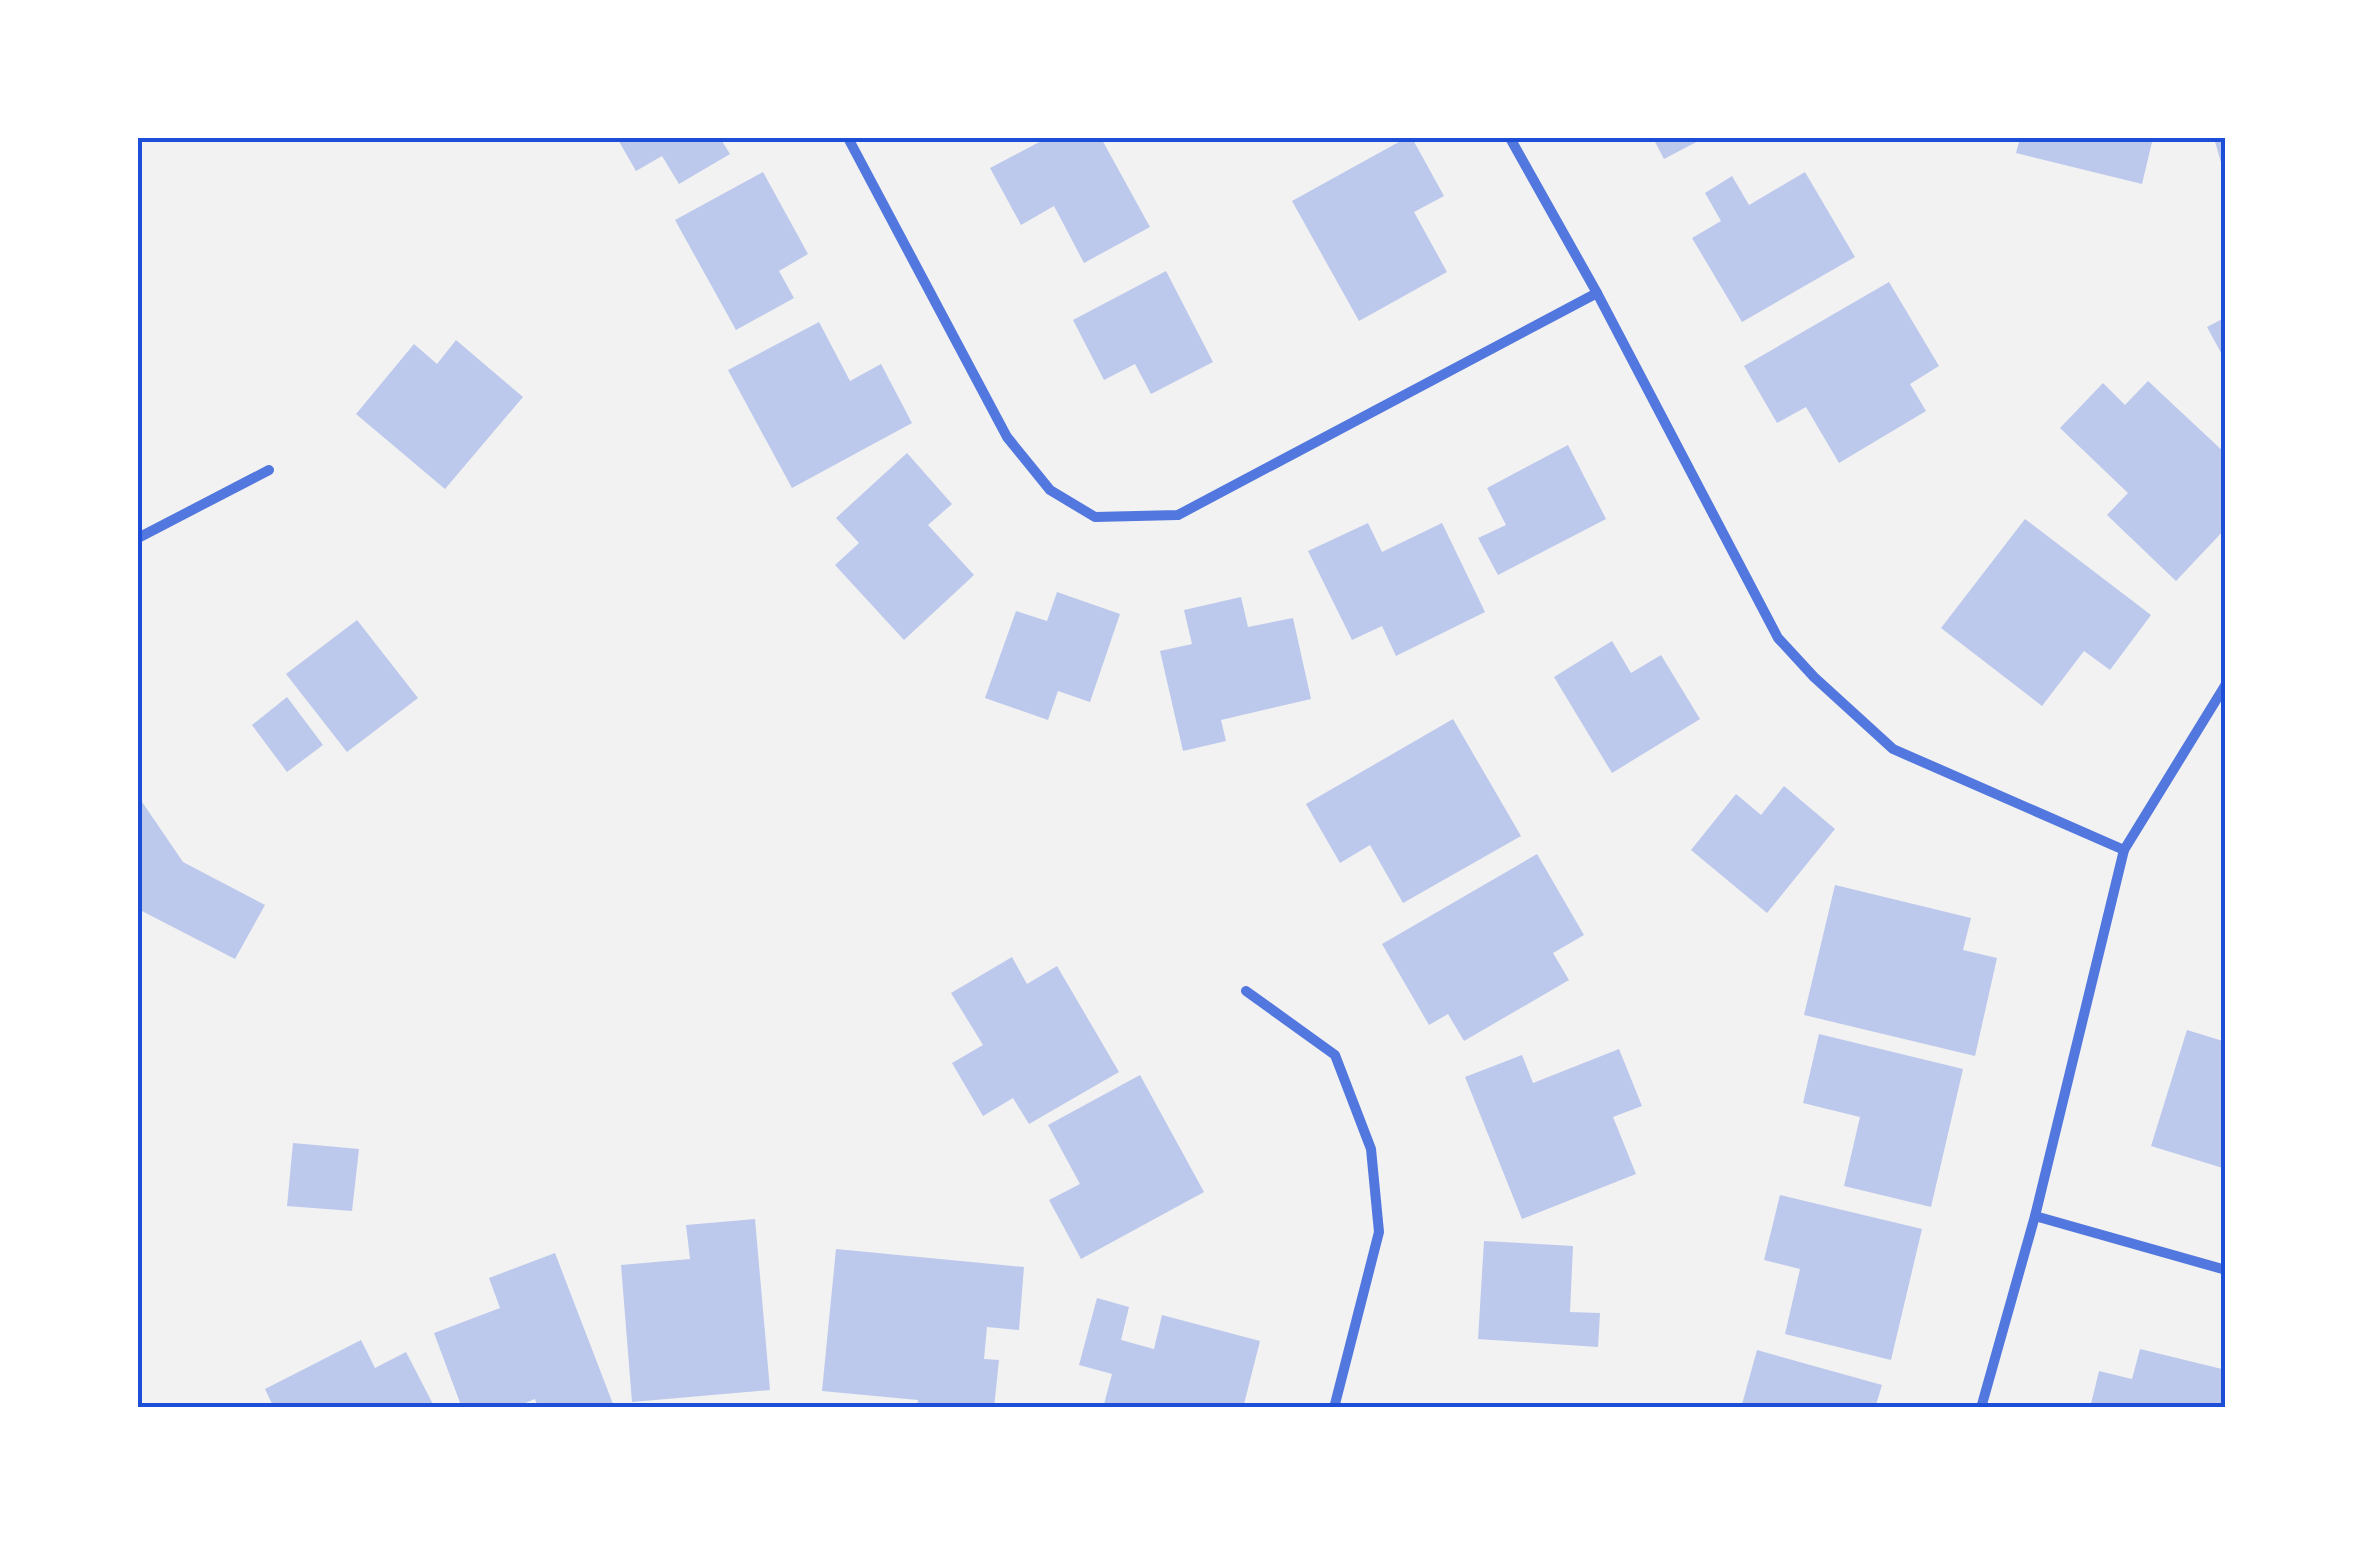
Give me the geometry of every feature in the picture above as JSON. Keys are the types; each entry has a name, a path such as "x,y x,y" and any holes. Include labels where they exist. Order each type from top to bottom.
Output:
{"street":[{"path":"848,138 1007,437 1050,490 1095,517 1178,516 1596,293"},
{"path":"1510,138 1778,638 1814,678 1892,749 2124,850"},
{"path":"138,538 269,470"},
{"path":"1981,1408 2035,1216 2124,850 2226,684"},
{"path":"1246,991 1335,1056 1371,1149 1379,1232 1334,1408"},
{"path":"2035,1216 2226,1270"}],"building":[{"path":"617,138 720,138 730,154 679,184 662,156 636,171"},
{"path":"1047,138 1101,138 1150,227 1084,263 1054,206 1021,225 990,168"},
{"path":"1412,138 1444,196 1414,212 1447,272 1359,321 1292,201"},
{"path":"1653,138 1704,138 1664,159"},
{"path":"2020,138 2153,138 2142,184 2016,153"},
{"path":"2214,138 2226,138 2226,173 2224,173"},
{"path":"763,172 808,254 779,271 794,298 736,330 675,220"},
{"path":"1805,172 1855,257 1742,322 1692,238 1721,221 1705,193 1732,176 1749,205"},
{"path":"1166,271 1213,362 1151,394 1135,364 1104,380 1073,320"},
{"path":"1889,282 1939,366 1910,384 1926,411 1839,463 1806,407 1777,423 1744,366"},
{"path":"2226,317 2226,362 2207,327"},
{"path":"819,322 850,381 881,364 912,423 792,488 728,370"},
{"path":"456,340 523,397 445,489 356,414 414,344 437,364"},
{"path":"2148,381 2226,454 2226,528 2176,581 2107,515 2128,493 2060,428 2103,383 2125,405"},
{"path":"1568,445 1606,519 1498,575 1478,538 1506,525 1487,488"},
{"path":"907,453 952,504 928,525 974,575 904,640 835,565 859,543 836,518"},
{"path":"2025,519 2151,615 2110,670 2084,651 2042,706 1941,628"},
{"path":"1368,523 1382,552 1442,523 1485,612 1396,656 1382,626 1352,640 1308,551"},
{"path":"1057,592 1120,614 1090,702 1058,691 1048,720 985,698 1016,611 1047,621"},
{"path":"1241,597 1248,627 1293,618 1311,699 1221,720 1226,741 1183,751 1160,651 1192,644 1184,610"},
{"path":"357,620 418,698 347,752 286,674"},
{"path":"1612,641 1631,673 1661,655 1700,719 1612,773 1554,677"},
{"path":"287,697 323,745 287,772 252,725"},
{"path":"1453,719 1521,836 1403,903 1370,845 1340,863 1306,804"},
{"path":"1784,786 1835,829 1767,913 1691,850 1736,794 1761,815"},
{"path":"138,796 183,862 265,905 235,959 138,909"},
{"path":"1537,854 1584,935 1553,953 1569,980 1464,1041 1448,1014 1429,1025 1382,944"},
{"path":"1835,885 1971,918 1963,950 1997,958 1975,1056 1804,1015"},
{"path":"1012,957 1027,984 1057,966 1119,1072 1029,1124 1013,1098 983,1116 952,1063 983,1045 951,993"},
{"path":"2187,1030 2226,1042 2226,1169 2151,1146"},
{"path":"1819,1034 1963,1069 1931,1207 1844,1186 1860,1117 1803,1103"},
{"path":"1619,1049 1642,1106 1613,1117 1636,1174 1522,1219 1465,1077 1522,1055 1533,1083"},
{"path":"1140,1075 1204,1192 1081,1259 1049,1200 1080,1184 1048,1125"},
{"path":"293,1143 359,1149 352,1211 287,1206"},
{"path":"1780,1195 1922,1229 1891,1360 1785,1334 1800,1269 1764,1260"},
{"path":"755,1219 770,1390 632,1402 621,1265 690,1259 686,1225"},
{"path":"1484,1241 1573,1246 1570,1312 1600,1313 1598,1347 1478,1339"},
{"path":"836,1249 1024,1267 1019,1330 987,1327 984,1359 999,1360 994,1408 917,1408 918,1400 822,1391"},
{"path":"555,1253 613,1404 605,1408 538,1408 535,1399 513,1408 462,1408 434,1333 500,1308 489,1278"},
{"path":"1097,1298 1129,1307 1121,1340 1154,1349 1162,1315 1260,1341 1243,1408 1103,1408 1112,1374 1079,1365"},
{"path":"361,1340 375,1368 406,1352 435,1408 274,1408 265,1389"},
{"path":"2140,1349 2226,1370 2226,1408 2090,1408 2099,1371 2132,1379"},
{"path":"1757,1350 1882,1385 1875,1408 1741,1408"}]}
